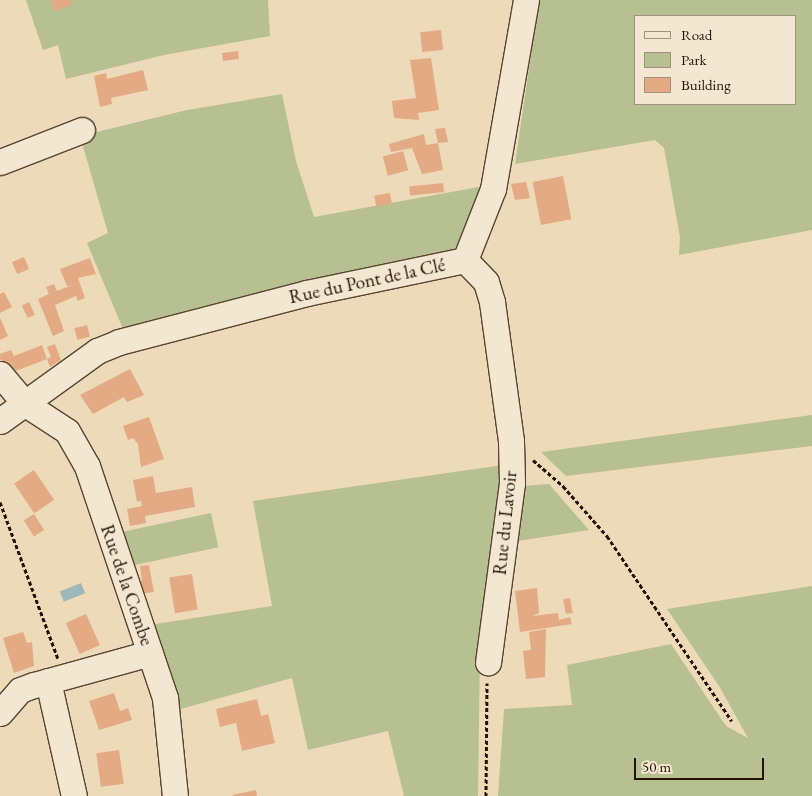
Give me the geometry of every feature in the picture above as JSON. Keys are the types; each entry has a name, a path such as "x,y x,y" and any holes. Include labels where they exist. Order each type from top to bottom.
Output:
{"street":[{"name":"Rue du Pont de la Clé","path":"0,421 97,351 119,342 307,292 465,260 493,189 526,0"},
{"path":"0,162 82,130"},
{"name":"Rue du Lavoir","path":"465,260 486,282 492,302 511,441 512,483 488,662"},
{"name":"Rue de la Combe","path":"0,374 24,403 67,431 77,445 165,698 175,796"},
{"path":"0,713 20,690 150,653"},
{"path":"57,679 74,796"}],"path":[{"path":"511,441 563,486 607,536 732,721"},
{"path":"0,502 57,679"},
{"path":"486,796 488,662"}],"green space":[{"path":"26,0 268,0 270,36 164,55 66,79 58,45 43,50"},
{"path":"539,0 812,0 812,230 679,255 680,237 664,148 655,140 515,164"},
{"path":"282,94 296,161 314,217 484,186 459,252 123,329 87,243 108,233 80,136 187,110"},
{"path":"812,415 812,446 566,476 541,452"},
{"path":"503,465 480,647 478,796 404,796 388,731 308,750 292,678 177,710 149,625 272,606 253,501"},
{"path":"549,484 589,530 518,541 522,486"},
{"path":"211,513 218,547 130,566 123,532"},
{"path":"812,586 812,796 498,796 504,709 572,705 567,665 671,644 726,726 748,738 719,686 667,609"}],"water":[{"path":"81,583 85,593 64,602 60,592"}],"building":[{"path":"51,0 71,0 72,5 54,11"},
{"path":"441,30 443,50 422,52 420,32"},
{"path":"238,51 239,59 223,61 222,53"},
{"path":"431,58 439,110 418,113 419,120 394,118 392,101 416,98 410,60"},
{"path":"143,70 148,90 111,98 112,104 100,107 94,76 106,73 107,79"},
{"path":"445,128 448,142 438,143 435,129"},
{"path":"424,134 426,145 438,143 443,170 422,174 412,148 391,152 389,144"},
{"path":"403,151 408,170 388,176 383,156"},
{"path":"563,176 571,219 541,225 533,182"},
{"path":"526,182 530,198 515,200 511,184"},
{"path":"443,183 444,192 410,196 409,187"},
{"path":"390,193 392,204 376,207 374,196"},
{"path":"24,257 29,269 17,274 12,262"},
{"path":"90,258 96,274 78,278 85,298 78,301 76,296 55,305 64,331 53,336 38,299 49,294 46,287 54,284 57,291 72,285 67,286 60,269"},
{"path":"4,292 12,307 0,313 0,294"},
{"path":"29,302 35,315 28,318 22,305"},
{"path":"0,318 8,336 0,340"},
{"path":"87,325 90,337 77,340 74,328"},
{"path":"55,344 61,360 50,367 47,359 51,357 47,347"},
{"path":"42,345 47,359 13,372 0,359 0,354 11,350 14,356"},
{"path":"130,369 144,395 127,402 124,397 93,414 80,395"},
{"path":"149,417 164,459 141,467 138,444 133,438 128,440 123,426"},
{"path":"34,470 54,500 34,513 14,483"},
{"path":"153,476 156,493 192,487 195,507 145,516 146,523 130,526 127,509 142,506 141,501 137,502 133,480"},
{"path":"34,514 44,530 34,536 24,520"},
{"path":"149,565 154,592 139,594 135,582 142,581 140,566"},
{"path":"192,574 198,610 175,613 169,578"},
{"path":"537,588 539,613 532,616 558,613 559,620 570,617 572,624 520,632 515,591"},
{"path":"570,598 573,613 566,614 563,599"},
{"path":"86,614 100,645 80,654 66,623"},
{"path":"546,629 545,677 526,679 523,651 531,650 529,632"},
{"path":"23,632 27,643 32,642 34,666 14,673 3,638"},
{"path":"114,693 120,711 128,708 132,720 99,730 89,701"},
{"path":"257,699 261,716 268,714 275,743 242,751 236,723 220,727 216,709"},
{"path":"119,750 124,784 101,787 96,753"},
{"path":"256,790 257,796 232,795"}]}
